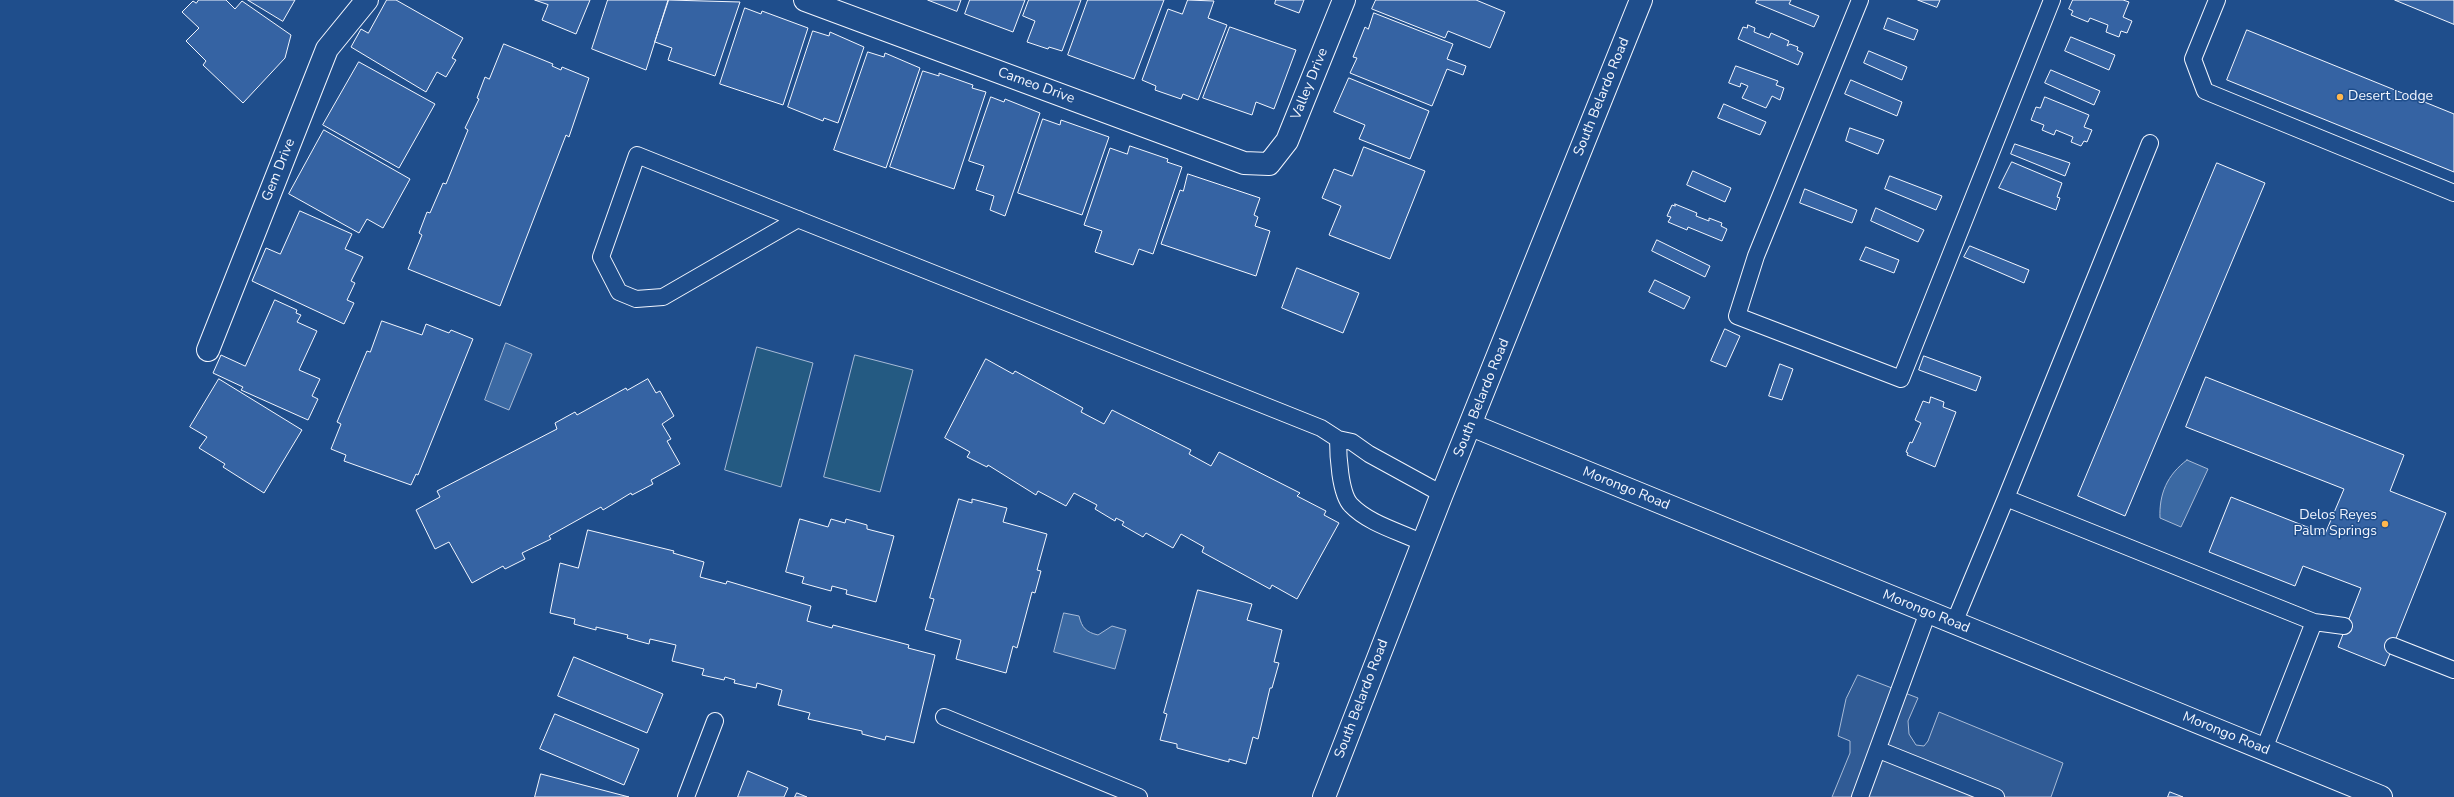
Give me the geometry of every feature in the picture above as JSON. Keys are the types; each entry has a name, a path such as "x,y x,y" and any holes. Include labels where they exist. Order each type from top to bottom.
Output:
{"street":[{"name":"Gem Drive","path":"208,350 328,49 367,0"},
{"name":"Cameo Drive","path":"805,0 1244,163 1269,164"},
{"name":"Valley Drive","path":"1269,164 1287,141 1344,0"},
{"name":"South Belardo Road","path":"1324,797 1442,494 1641,0"},
{"name":"Morongo Road","path":"1471,425 1954,624 2381,797"}],"lane":[{"path":"1860,0 1756,256 1737,316 1901,379 2052,0"},
{"path":"2217,0 2193,59 2205,90 2454,192"},
{"path":"1954,624 2150,143"},
{"path":"798,219 663,297 636,299 619,292 601,257 637,155 798,219 1314,425 1338,439 1352,442 1369,454 1442,494"},
{"path":"1338,439 1344,489 1351,505 1372,519 1423,543"},
{"path":"2006,498 2314,622 2344,626"},
{"path":"1860,797 1879,750 1928,612"},
{"path":"2264,749 2314,622"},
{"path":"2393,646 2454,670"},
{"path":"944,717 1139,797"},
{"path":"686,797 715,721"},
{"path":"1879,750 1975,793 1996,797"}],"shaded area":[{"path":"506,343 532,354 509,410 485,400"},
{"path":"757,347 813,363 781,487 725,470"},
{"path":"855,355 913,370 880,492 824,477"},
{"path":"2187,460 2208,469 2181,527 2160,518 2160,509 2163,493 2169,479"},
{"path":"1064,613 1079,616 1085,629 1098,635 1112,626 1126,630 1115,669 1054,652"},
{"path":"1858,675 1918,698 1908,721 1909,734 1916,745 1924,746 1928,741 1939,712 2063,763 2051,797 1832,797 1850,753 1850,741 1838,736 1846,699"}],"building":[{"path":"199,0 226,0 235,9 242,1 291,35 285,58 243,103 203,65 206,61 186,41 199,28 182,12 193,1 196,3"},
{"path":"248,0 295,0 283,21"},
{"path":"387,0 396,0 463,38 452,58 456,60 446,77 437,72 426,92 351,47 361,29 368,33"},
{"path":"535,0 590,0 576,34 542,20 548,5"},
{"path":"608,0 668,0 646,70 592,49"},
{"path":"669,0 740,2 715,76 668,60 672,48 655,42"},
{"path":"928,0 961,0 957,11"},
{"path":"970,0 1025,0 1013,32 965,14"},
{"path":"1029,0 1081,0 1062,51 1049,47 1048,49 1027,42 1035,21 1023,16"},
{"path":"1088,0 1164,0 1134,79 1068,55"},
{"path":"1188,0 1214,1 1208,18 1227,25 1198,100 1183,94 1181,99 1155,90 1156,86 1142,80 1168,9 1182,14"},
{"path":"1276,0 1304,0 1299,13 1275,4"},
{"path":"1376,0 1476,0 1505,12 1490,48 1448,31 1445,38 1372,9"},
{"path":"1757,0 1791,0 1789,4 1819,16 1814,27 1756,3"},
{"path":"1918,0 1940,0 1937,7"},
{"path":"2073,0 2123,0 2129,2 2123,17 2132,21 2127,33 2121,31 2119,37 2106,32 2108,25 2090,18 2088,22 2071,15 2073,11 2069,9"},
{"path":"2395,0 2454,0 2454,24"},
{"path":"745,8 761,14 762,11 808,28 783,105 720,84"},
{"path":"1374,13 1453,44 1447,59 1466,66 1463,75 1447,69 1432,106 1350,73 1357,58 1353,57 1365,27 1368,29"},
{"path":"1888,18 1918,30 1914,40 1884,29"},
{"path":"1748,25 1755,28 1754,32 1769,38 1771,33 1789,41 1787,46 1790,44 1798,47 1797,50 1803,53 1798,65 1738,39 1743,27 1747,28"},
{"path":"1230,27 1296,50 1274,109 1256,102 1252,115 1203,98"},
{"name":"Desert Lodge","path":"2247,30 2454,114 2454,172 2227,80"},
{"path":"813,31 829,36 830,32 864,47 838,123 824,118 823,121 788,107"},
{"path":"2071,37 2115,55 2109,70 2065,51"},
{"path":"504,44 553,64 552,66 561,70 562,67 589,78 569,137 566,135 500,306 408,269 422,235 419,233 427,212 430,213 443,183 446,184 468,130 465,128 479,99 477,98 485,77 489,79"},
{"path":"1869,51 1907,67 1902,80 1864,63"},
{"path":"868,52 884,57 885,53 920,68 886,168 834,150"},
{"path":"359,62 435,104 399,168 323,125"},
{"path":"1736,66 1778,81 1776,85 1784,88 1780,100 1772,96 1766,108 1742,98 1748,86 1741,83 1740,87 1729,83"},
{"path":"2051,70 2100,91 2094,105 2045,83"},
{"path":"923,71 939,76 939,73 973,85 972,88 986,92 954,189 890,167"},
{"path":"1349,78 1429,111 1410,159 1359,139 1365,125 1334,112"},
{"path":"1851,80 1902,102 1897,116 1845,94"},
{"path":"991,97 1004,102 1005,99 1040,113 1005,216 990,210 994,196 976,190 984,166 969,161"},
{"path":"2045,97 2089,115 2084,127 2092,130 2087,142 2084,141 2081,146 2071,142 2073,137 2056,130 2054,135 2042,130 2044,125 2031,120 2036,107 2040,108"},
{"path":"1724,104 1766,122 1760,135 1718,118"},
{"path":"1043,119 1060,125 1061,120 1109,137 1082,215 1018,193"},
{"path":"1850,128 1884,140 1878,154 1846,141"},
{"path":"324,130 410,179 383,228 367,219 359,233 289,194"},
{"path":"2015,144 2070,163 2065,176 2011,154"},
{"path":"1130,146 1168,159 1167,162 1182,167 1153,254 1139,249 1133,265 1095,252 1102,231 1084,225 1110,148 1127,154"},
{"path":"1364,147 1425,171 1390,259 1329,235 1341,206 1322,198 1334,169 1352,176"},
{"path":"2012,162 2062,183 2057,197 2060,198 2056,210 1999,188"},
{"path":"2217,163 2265,183 2125,516 2078,496"},
{"path":"1693,171 1731,188 1725,202 1687,185"},
{"path":"1188,174 1260,198 1254,215 1258,217 1255,226 1270,231 1256,276 1161,244 1180,190 1183,191"},
{"path":"1890,176 1942,196 1936,210 1885,189"},
{"path":"1805,189 1857,210 1852,223 1800,203"},
{"path":"1675,204 1697,213 1696,216 1709,221 1709,218 1722,223 1721,226 1727,229 1722,241 1688,227 1687,230 1668,222 1671,217 1667,216 1672,205 1675,206"},
{"path":"1876,208 1924,230 1918,242 1871,221"},
{"path":"300,211 352,234 345,249 363,257 351,281 355,283 347,300 354,303 344,324 252,281 266,248 280,254"},
{"path":"1657,240 1710,266 1705,277 1652,251"},
{"path":"1970,246 2029,270 2024,283 1964,257"},
{"path":"1866,247 1899,260 1894,273 1860,260"},
{"path":"1297,268 1359,293 1343,333 1282,308"},
{"path":"1655,280 1690,297 1684,309 1649,292"},
{"path":"275,300 297,310 296,313 301,315 297,322 317,331 299,370 320,379 312,396 318,399 308,420 241,390 243,387 213,373 221,355 245,366"},
{"path":"382,321 422,335 426,324 449,333 451,330 473,339 418,475 416,474 411,485 344,461 346,455 331,449 341,424 337,422 367,351 370,352"},
{"path":"1725,329 1740,336 1726,367 1711,361"},
{"path":"1924,356 1981,377 1976,391 1919,370"},
{"path":"986,359 1013,374 1015,371 1083,408 1081,412 1104,424 1112,410 1191,450 1189,454 1211,466 1219,452 1300,493 1297,496 1326,511 1324,515 1339,523 1297,599 1272,585 1270,589 1202,552 1204,547 1181,534 1173,548 1146,533 1143,537 1122,525 1124,522 1116,518 1115,521 1095,509 1097,505 1074,493 1066,506 1038,491 1036,495 988,465 987,467 967,457 970,452 945,438"},
{"path":"1780,364 1793,369 1782,400 1769,396"},
{"name":"Delos Reyes Palm Springs","path":"2206,377 2404,455 2390,491 2446,513 2385,666 2338,647 2361,588 2303,566 2295,586 2209,552 2231,497 2325,534 2344,489 2186,427"},
{"path":"219,379 302,430 264,493 223,467 225,464 199,448 207,437 190,427"},
{"path":"648,379 656,393 660,391 674,416 662,424 671,439 667,441 680,464 651,480 653,484 632,495 631,493 603,510 601,507 549,536 551,539 522,553 525,559 505,569 503,566 472,583 449,542 435,549 416,510 440,497 437,491 557,429 555,423 575,412 577,415 626,388 627,390"},
{"path":"1931,397 1944,402 1943,407 1956,412 1935,467 1907,455 1908,453 1906,452 1921,423 1915,420 1923,401 1929,403"},
{"path":"959,499 972,503 972,499 1007,508 1003,522 1047,534 1037,570 1041,571 1035,593 1032,592 1017,648 1013,646 1006,673 956,659 961,640 925,630 934,599 930,598"},
{"path":"800,519 828,527 831,519 845,523 846,519 867,525 867,529 894,536 876,602 846,594 847,590 832,586 831,591 802,583 804,577 786,572"},
{"path":"588,530 674,551 673,553 704,562 700,577 726,584 727,581 811,606 807,621 832,628 833,625 909,645 908,648 935,655 914,743 886,736 885,740 862,734 862,731 808,719 810,713 778,705 782,690 757,683 756,688 734,683 735,680 725,677 724,680 702,675 704,669 672,661 676,645 650,639 649,644 627,638 628,635 596,627 596,630 574,624 575,619 550,613 560,563 578,568"},
{"path":"1198,590 1252,604 1247,620 1282,630 1274,662 1279,663 1272,688 1270,688 1258,739 1253,737 1246,764 1229,759 1229,762 1177,748 1177,744 1160,740 1167,714 1164,713"},
{"path":"574,657 663,694 647,733 558,696"},
{"path":"555,714 639,749 624,785 540,749"},
{"path":"748,771 788,788 784,797 738,797"},
{"path":"541,774 629,797 535,797"},
{"path":"2170,792 2183,797 2168,797"},
{"path":"797,793 807,797 795,797"}],"place":[{"name":"Desert Lodge","path":"2340,97"},
{"name":"Delos Reyes Palm Springs","path":"2385,524"}]}
